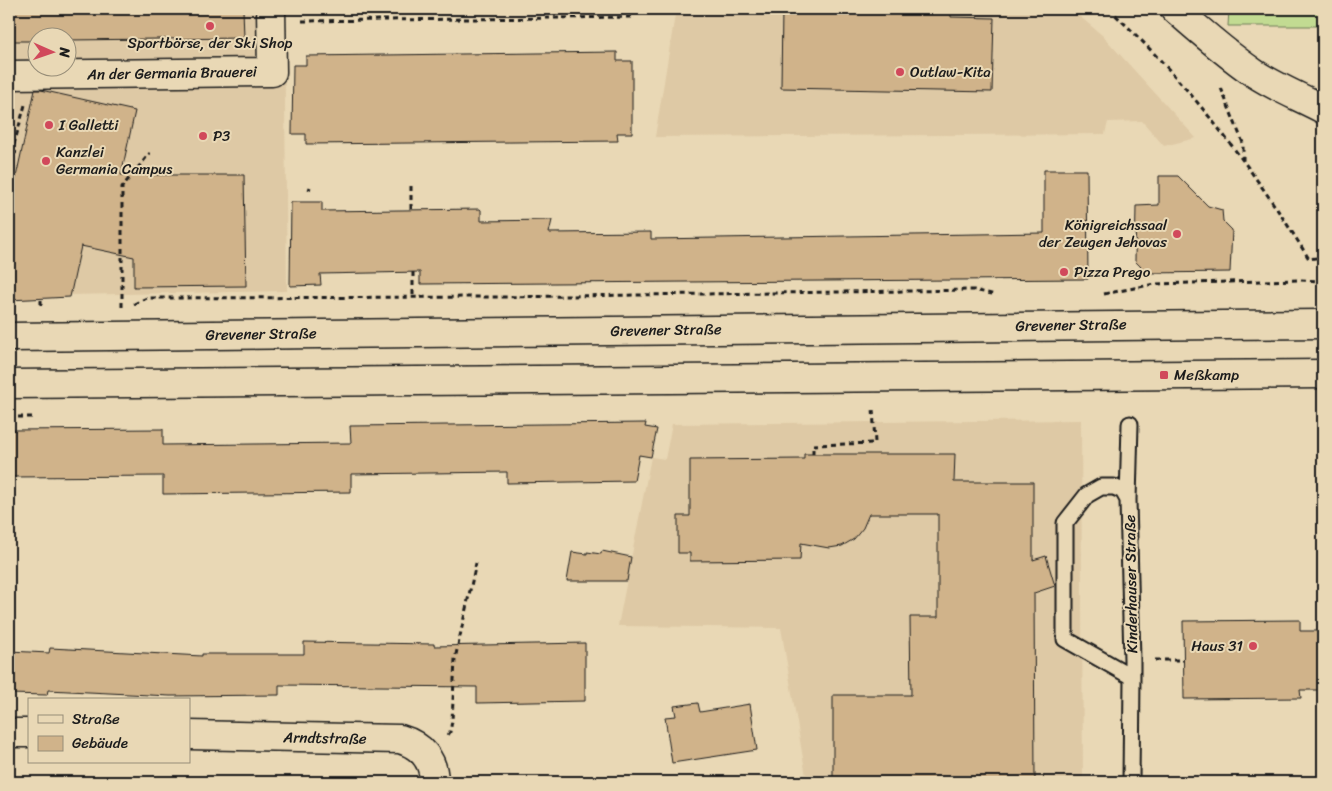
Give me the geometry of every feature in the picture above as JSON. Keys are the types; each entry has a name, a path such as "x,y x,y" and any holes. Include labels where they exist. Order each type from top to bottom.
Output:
{"main road":[{"path":"1175,9 1212,42 1254,73 1323,109"},
{"name":"An der Germania Brauerei","path":"22,75 272,72 271,15"},
{"name":"Grevener Straße","path":"9,337 1323,324"},
{"path":"9,384 1323,374"},
{"path":"9,733 28,733"},
{"name":"Arndtstraße","path":"190,736 400,739 415,745 431,770"}],"lane":[{"path":"1128,500 1130,424"},
{"name":"Kinderhauser Straße","path":"1131,782 1132,677 1131,563 1128,500 1122,491 1114,487 1101,487 1087,495 1065,523 1065,639 1132,677"}],"path":[{"path":"1108,9 1172,72 1209,117 1309,258 1323,257"},
{"path":"271,15 636,17"},
{"path":"9,162 22,75"},
{"path":"1218,82 1244,143 1243,163"},
{"path":"12,152 19,153"},
{"path":"150,153 122,187 122,308 147,298 414,298 974,290 1000,296"},
{"path":"411,186 411,210"},
{"path":"413,272 414,298"},
{"path":"1102,294 1154,284 1307,280 1323,282"},
{"path":"41,299 41,305"},
{"path":"36,309 44,309"},
{"path":"813,454 813,445 875,443 874,406"},
{"path":"431,770 450,732 455,659 476,563"}],"shaded area":[{"path":"9,9 284,9 287,291 9,296"},
{"name":"Outlaw-Kita","path":"676,9 1071,9 1103,36 1196,138 1164,146 1142,121 1108,122 1105,134 655,137"},
{"path":"1081,420 1083,782 807,782 781,628 618,626 651,457 665,459 672,424"}],"green space":[{"path":"1229,9 1323,9 1323,26 1228,26"}],"building":[{"path":"9,9 243,9 244,38 78,40 78,28 28,28 28,41 9,41"},
{"path":"782,9 951,9 951,17 994,18 992,92 781,88"},
{"path":"617,52 617,61 632,61 632,133 617,133 618,141 306,144 306,134 292,134 293,65 306,65 306,56"},
{"path":"35,90 135,111 121,175 244,175 246,286 134,287 134,257 81,246 70,297 9,300 9,209"},
{"path":"1044,170 1087,170 1088,279 420,284 420,272 320,274 321,285 290,286 291,202 322,202 322,211 480,209 481,221 552,220 549,233 651,232 651,239 1044,233"},
{"path":"1159,176 1178,176 1208,206 1222,210 1223,221 1232,230 1230,272 1147,273 1135,261 1136,206 1159,205"},
{"path":"646,423 645,427 657,429 651,457 639,455 634,481 507,483 507,472 351,474 351,492 163,494 163,476 9,477 9,430 163,429 163,445 351,443 350,426"},
{"path":"804,454 955,454 954,482 1033,482 1033,560 1046,556 1055,586 1034,593 1035,782 833,782 833,695 911,695 910,617 938,617 938,514 869,514 863,528 854,539 842,546 829,548 801,543 800,560 690,561 690,553 678,553 678,516 690,516 690,460 804,459"},
{"path":"602,551 631,557 627,581 567,581 572,552 601,554"},
{"name":"Haus 31","path":"1300,620 1300,631 1323,631 1323,690 1300,690 1301,698 1184,699 1183,621"},
{"path":"304,642 434,644 434,646 585,643 585,701 477,703 477,687 279,685 279,695 170,696 48,690 47,695 9,694 9,651 49,653 50,648 202,656 202,654 304,654"},
{"path":"698,703 700,712 750,704 757,750 672,763 665,717 676,716 674,706"}],"place":[{"name":"Sportbörse, der Ski Shop","path":"210,26"},
{"name":"Outlaw-Kita","path":"900,72"},
{"name":"I Galletti","path":"49,125"},
{"name":"P3","path":"203,136"},
{"name":"Kanzlei Germania Campus","path":"46,161"},
{"name":"Königreichssaal der Zeugen Jehovas","path":"1177,234"},
{"name":"Pizza Prego","path":"1064,272"},
{"name":"Meßkamp","path":"1164,375"},
{"name":"Haus 31","path":"1253,646"}]}
